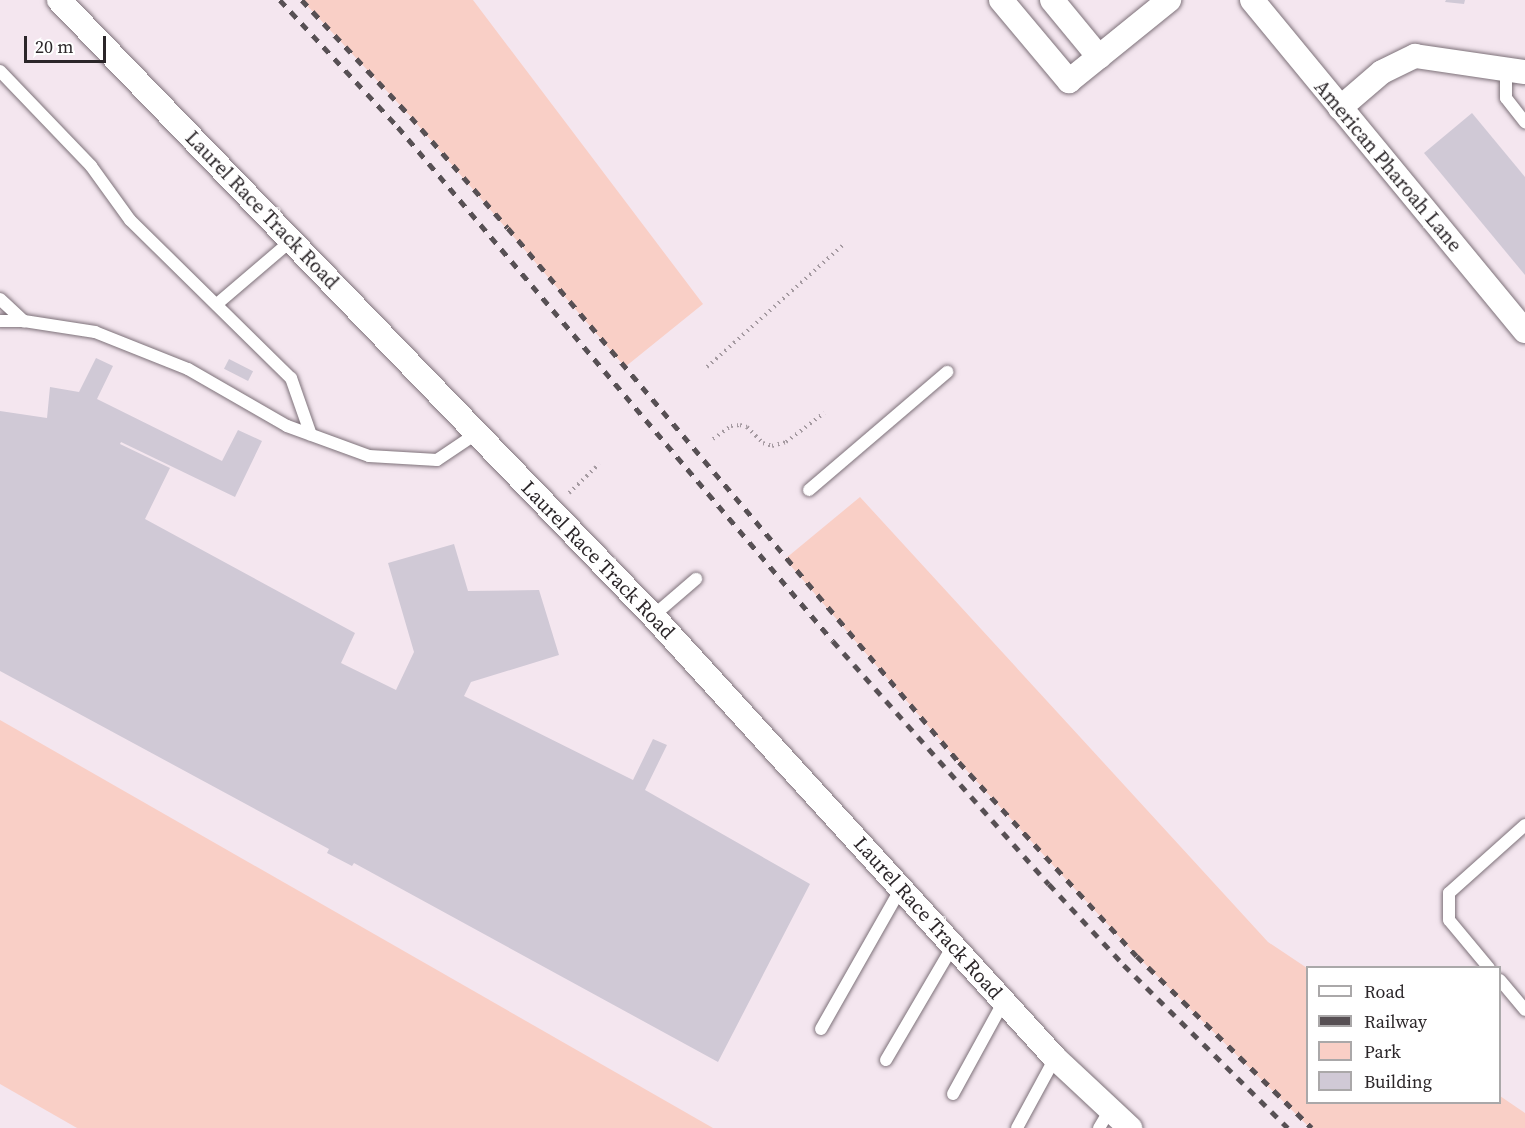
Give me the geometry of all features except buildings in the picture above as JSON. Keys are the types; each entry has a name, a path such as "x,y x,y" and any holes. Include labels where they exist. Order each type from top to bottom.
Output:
{"street":[{"name":"Laurel Race Track Road","path":"59,0 653,616 1004,1001 1055,1058 1104,1119 1130,1128"},
{"path":"1001,0 1070,81 1169,0"},
{"path":"1052,0 1099,57"},
{"name":"American Pharoah Lane","path":"1252,0 1525,331"},
{"path":"1340,108 1382,72 1415,56 1515,70"}],"lane":[{"path":"1515,70 1506,98 1525,122"},
{"path":"0,71 91,166 130,220 291,378 311,435"},
{"path":"217,304 292,240"},
{"path":"0,298 24,321"},
{"path":"0,321 24,321 95,332 188,369 287,426 369,456 437,460 477,433"},
{"path":"809,490 947,372"},
{"path":"653,616 696,579"},
{"path":"1487,966 1449,920 1449,893 1525,825"},
{"path":"821,1029 901,888"},
{"path":"886,1060 953,946"},
{"path":"1501,981 1525,1010"},
{"path":"953,1094 1004,1001"},
{"path":"1017,1128 1055,1058"}],"path":[{"path":"707,367 844,244"},
{"path":"713,440 731,426 740,425 747,428 763,443 772,446 786,441 824,413"},
{"path":"551,510 599,464"}],"green space":[{"path":"302,0 473,0 703,304 625,367 411,117"},
{"path":"860,497 1268,942 1306,967 1306,1104 1501,1104 1501,1097 1525,1113 1525,1128 1310,1128 1137,956 1061,874 959,762 785,559"},
{"path":"0,720 713,1128 77,1128 0,1084"}],"railway":[{"path":"280,0 398,127 833,641 1049,884 1124,965 1288,1128"},
{"path":"302,0 411,117 508,228 959,762 1137,956 1312,1128"}]}
